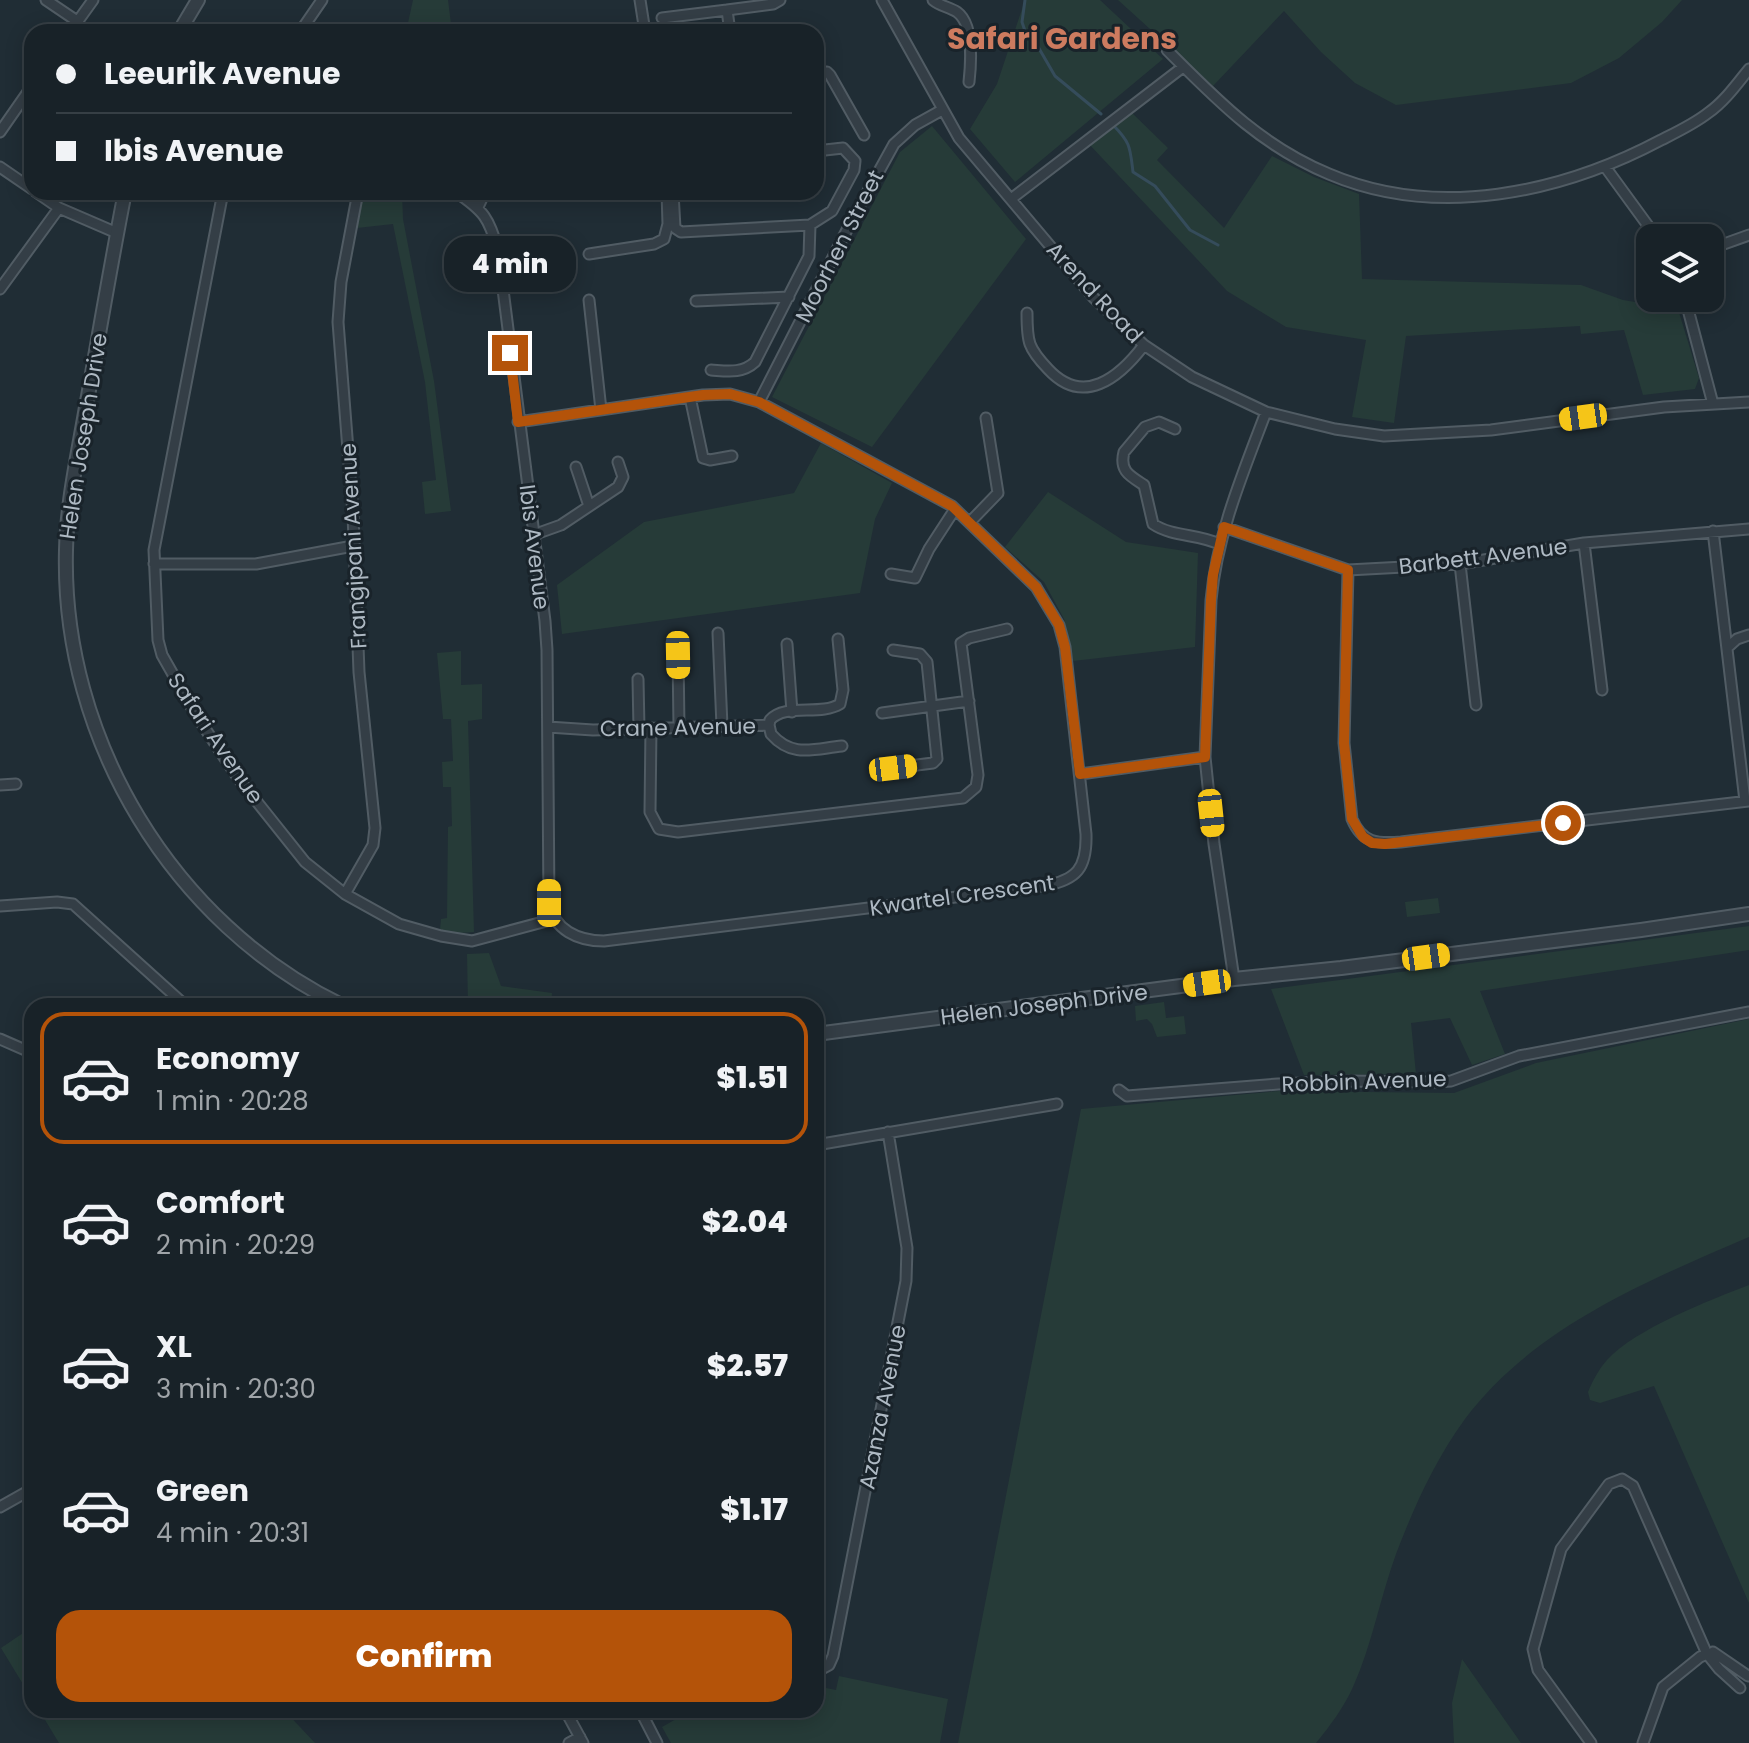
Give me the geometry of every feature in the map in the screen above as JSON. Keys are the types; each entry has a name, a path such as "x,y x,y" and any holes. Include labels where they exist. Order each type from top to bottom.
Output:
{"street":[{"path":"46,0 77,21"},
{"path":"75,24 93,0"},
{"path":"184,24 198,0"},
{"path":"306,24 322,0"},
{"path":"640,0 644,24"},
{"path":"662,18 773,4 780,0"},
{"name":"Arend Road","path":"882,0 959,138 1094,298 1144,345 1192,377 1266,412 1335,429 1398,435 1491,430 1606,414 1749,402"},
{"path":"933,0 956,12 965,23 972,55 969,82"},
{"path":"727,10 729,24"},
{"path":"1167,50 1258,136 1331,175 1403,194 1448,198 1538,188 1606,168 1710,112 1749,69"},
{"path":"1011,199 1183,67"},
{"path":"824,72 830,75 864,135"},
{"path":"0,132 24,98"},
{"name":"Moorhen Street","path":"759,402 894,144 915,125 942,110"},
{"path":"673,200 675,228 681,232 810,225 832,211 854,170 855,161 843,148 824,150"},
{"path":"0,167 24,184"},
{"path":"1606,168 1647,224"},
{"path":"47,200 117,233"},
{"name":"Helen Joseph Drive","path":"123,200 73,483 66,548 69,618 82,686 108,760 125,795 179,876 226,927 314,998"},
{"name":"Safari Avenue","path":"222,200 154,550 158,640 170,671 238,778 295,850 318,874 345,894 399,924 472,941 554,919"},
{"name":"Frangipani Avenue","path":"345,894 375,837 359,672 338,322 341,282 356,200"},
{"name":"Ibis Avenue","path":"468,200 478,207 491,226 498,250 547,650 549,903 554,919"},
{"path":"478,207 481,200"},
{"path":"589,254 654,244 664,239 668,224 667,200"},
{"path":"0,289 59,208"},
{"path":"832,211 851,222"},
{"path":"711,370 739,371 755,362 809,256 810,225"},
{"path":"1724,244 1749,235"},
{"path":"696,301 789,297"},
{"path":"589,300 601,410"},
{"path":"1689,312 1713,404"},
{"path":"1027,313 1029,346 1056,378 1068,386 1079,388 1117,376 1144,345"},
{"name":"Kwartel Crescent","path":"518,422 730,394 759,402 911,482 955,509 1036,587 1059,625 1065,647 1086,834 1082,867 1057,884 604,941 580,938 569,933 554,919"},
{"path":"690,397 703,458 710,460 732,456"},
{"path":"1234,979 1205,757 1211,600 1219,544 1266,412"},
{"path":"970,522 998,493 986,418"},
{"path":"1175,429 1159,422 1145,427 1124,452 1124,469 1146,490 1153,524 1203,536 1219,544"},
{"path":"533,535 555,529 622,482 618,462"},
{"path":"576,467 589,506"},
{"path":"891,574 915,578 929,549 955,509"},
{"name":"Barbett Avenue","path":"1224,527 1348,570 1460,564 1584,543 1749,529"},
{"path":"1348,570 1344,743 1352,819 1357,830 1372,843 1401,842 1747,801 1713,531"},
{"path":"1584,543 1602,690"},
{"path":"154,564 256,564 353,546"},
{"path":"1460,564 1476,705"},
{"path":"651,728 650,812 659,829 678,832 963,798 976,787 978,775 961,643 969,638 1007,629"},
{"path":"718,633 722,726"},
{"path":"1727,648 1737,639 1749,635"},
{"path":"769,725 775,715 831,709 840,704 843,690 838,639"},
{"path":"787,644 792,712"},
{"path":"893,650 925,657 935,761 893,768"},
{"path":"678,655 679,727"},
{"path":"638,679 639,729"},
{"path":"882,713 969,701"},
{"name":"Crane Avenue","path":"548,727 639,729 769,725 771,734 787,748 796,751 842,746"},
{"path":"1080,774 1205,757"},
{"path":"0,785 16,784"},
{"path":"0,906 57,902 73,904 177,998"},
{"name":"Helen Joseph Drive","path":"824,1033 1749,914"},
{"name":"Robbin Avenue","path":"1119,1090 1127,1096 1278,1084 1451,1081 1519,1056 1749,1012"},
{"path":"0,1039 24,1050"},
{"path":"824,1144 1057,1104"},
{"name":"Azanza Avenue","path":"824,1668 833,1656 908,1263 888,1132"},
{"path":"1591,1743 1538,1670 1533,1649 1561,1549 1609,1484 1622,1479 1633,1486 1719,1669 1745,1691"},
{"path":"0,1507 24,1494"},
{"path":"1710,1651 1748,1676"},
{"path":"1643,1743 1663,1687 1710,1651"},
{"path":"569,1718 581,1740 569,1743"},
{"path":"644,1718 657,1743"}],"green space":[{"path":"413,0 448,0 451,24 408,24"},
{"path":"1025,0 1100,0 1163,59 1015,182 970,129 997,84"},
{"path":"1118,0 1682,0 1662,22 1619,58 1571,83 1396,105 1355,83 1321,52 1284,11 1213,86"},
{"path":"1129,110 1168,148 1157,160 1224,228 1272,156 1314,177 1359,194 1362,279 1581,285 1636,302 1636,312 1679,312 1699,378 1695,389 1643,395 1624,330 1581,334 1580,326 1406,336 1394,423 1352,417 1366,340 1286,327 1227,291 1088,143"},
{"path":"932,126 1026,239 872,447 772,397 900,152"},
{"path":"362,200 402,200 403,219 434,381 451,511 425,514 422,482 436,480 425,382 393,224 357,228"},
{"path":"821,443 892,483 875,519 860,593 562,634 557,585 644,522 794,493"},
{"path":"1048,492 1126,542 1198,553 1195,647 1073,661 1064,619 1044,582 1005,547"},
{"path":"461,651 461,685 482,684 482,719 468,721 474,932 460,933 440,930 441,919 447,918 448,827 452,826 451,787 443,787 442,762 453,761 451,719 443,719 437,653"},
{"path":"1438,898 1440,913 1407,917 1405,902"},
{"path":"1749,926 1749,950 1480,991 1505,1054 1472,1065 1450,1018 1411,1023 1416,1074 1304,1075 1271,989"},
{"path":"489,953 501,986 552,993 552,998 468,998 467,954"},
{"path":"1164,1002 1166,1018 1184,1016 1186,1034 1157,1037 1147,1019 1136,1021 1135,1006"},
{"path":"1749,1019 1749,1237 1633,1290 1558,1333 1524,1358 1465,1419 1435,1467 1410,1519 1353,1687 1316,1743 958,1743 1081,1109 1279,1091 1454,1093 1536,1063"},
{"path":"1749,1285 1749,1603 1654,1386 1600,1403 1590,1400 1588,1392 1607,1360 1636,1337 1674,1316"},
{"path":"24,1632 24,1686 1,1648"},
{"path":"1462,1659 1521,1743 1454,1743 1452,1703"},
{"path":"839,1676 948,1699 940,1743 671,1743 662,1727 678,1718 824,1718 824,1688 836,1690"},
{"path":"44,1718 292,1718 315,1743 59,1743"}],"waterway":[{"path":"1025,0 1022,22 1026,34 1037,45 1055,76 1101,114"},
{"path":"1113,125 1129,146 1133,172 1155,186 1190,230 1218,245"}],"district":[{"name":"Safari Gardens","path":"1062,39"}],"route":[{"path":"510,353 518,422 730,394 759,402 952,506 1036,587 1059,625 1065,647 1080,774 1205,757 1213,575 1224,527 1348,570 1344,743 1352,819 1363,837 1372,843 1385,844 1563,823"}]}
